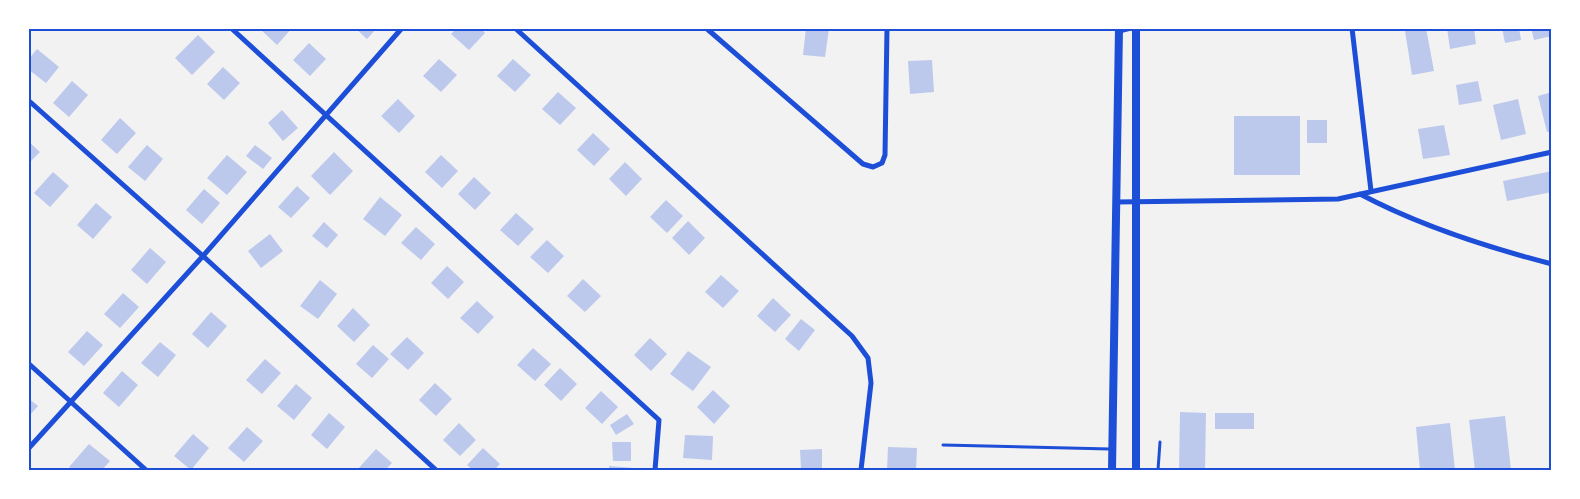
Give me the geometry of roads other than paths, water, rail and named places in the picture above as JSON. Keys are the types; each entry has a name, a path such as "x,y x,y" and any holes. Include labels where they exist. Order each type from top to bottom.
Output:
{"main road":[{"path":"1136,28 1136,471"},
{"path":"1112,471 1119,30"}],"street":[{"path":"231,28 659,420 655,471"},
{"path":"28,449 203,256 402,28"},
{"path":"515,28 852,336 868,358 871,383 861,471"},
{"path":"706,28 862,164 873,167 882,163 885,154 886,28"},
{"path":"1119,30 1131,28"},
{"path":"1352,28 1371,191"},
{"path":"28,100 203,256 436,471"},
{"path":"1116,202 1338,199 1551,152"},
{"path":"1360,194 1388,209 1488,248 1551,264"},
{"path":"28,363 146,471"}],"lane":[{"path":"1158,471 1160,442"},
{"path":"943,445 1112,449"}]}
